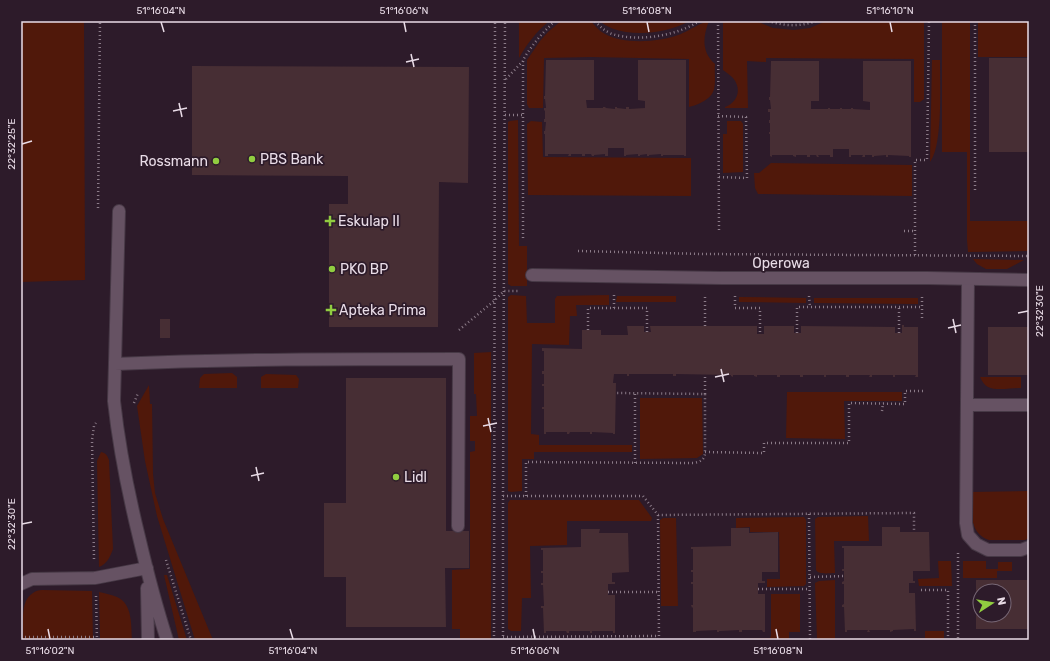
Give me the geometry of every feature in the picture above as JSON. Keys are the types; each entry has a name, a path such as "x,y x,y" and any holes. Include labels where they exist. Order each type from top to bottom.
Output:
{"street":[{"path":"120,211 114,401 117,428 130,501 146,568 167,640"},
{"name":"Operowa","path":"532,274 721,278 1029,280"},
{"path":"968,279 966,523 968,535 976,544 988,550 1021,550 1029,547"},
{"path":"115,364 186,361 459,359 458,526"},
{"path":"967,405 1029,405"},
{"path":"21,584 32,579 95,578 146,568"},
{"path":"146,568 148,640"}],"path":[{"path":"494,640 495,21"},
{"path":"505,21 503,638 659,636"},
{"path":"506,79 523,60 535,40 555,21"},
{"path":"596,21 601,28 612,34 635,37 659,36 672,33 683,30 699,21"},
{"path":"718,21 719,230"},
{"path":"768,21 786,25 795,25 816,21"},
{"path":"915,255 915,160 927,160 929,21"},
{"path":"974,21 975,191"},
{"path":"523,60 523,238"},
{"path":"505,115 523,115"},
{"path":"718,116 746,117 747,178 719,177"},
{"path":"904,231 915,231"},
{"path":"578,251 702,254 1029,256"},
{"path":"459,330 504,291"},
{"path":"614,292 614,308"},
{"path":"705,293 705,326"},
{"path":"735,294 735,308 760,308 760,334"},
{"path":"809,294 810,307"},
{"path":"922,294 922,321"},
{"path":"797,333 797,307 922,307"},
{"path":"899,307 899,333"},
{"path":"588,330 588,308 647,308 647,332"},
{"path":"526,496 526,462 698,462 703,459 705,456 705,374"},
{"path":"705,452 764,453 764,443 849,443 849,403 905,404 905,391 923,391"},
{"path":"134,405 138,393"},
{"path":"616,393 705,394"},
{"path":"635,394 636,463"},
{"path":"882,411 883,403"},
{"path":"503,496 643,496 658,515 659,640"},
{"path":"658,515 914,513 914,532"},
{"path":"809,514 810,640"},
{"path":"958,548 959,640"},
{"path":"166,558 191,640"},
{"path":"810,577 844,576"},
{"path":"758,589 810,589"},
{"path":"920,590 948,590 948,640"},
{"path":"608,592 658,592"},
{"path":"21,637 96,637"}],"shaded area":[{"path":"21,21 84,21 85,280 21,282"},
{"path":"519,21 549,21 532,38 519,58"},
{"path":"561,21 591,21 605,34 622,40 643,41 673,37 709,21 705,32 704,44 707,54 715,64 715,83 713,93 708,99 689,107 689,59 591,57 544,58 543,108 529,108 527,104 527,60 540,41"},
{"path":"600,21 690,21 667,30 634,33 615,29"},
{"path":"723,21 756,21 773,28 794,30 810,28 826,21 924,21 924,99 920,102 914,102 914,59 766,58 766,62 747,61 748,108 725,108 736,99 738,91 736,82 723,70"},
{"path":"942,21 970,21 970,221 1029,221 1029,251 968,252 967,152 942,152"},
{"path":"978,21 1029,21 1029,57 978,57"},
{"path":"932,60 940,60 940,113 937,142 930,162"},
{"path":"518,120 519,246 527,246 527,286 511,286 508,284 508,122"},
{"path":"531,121 542,122 543,157 691,158 691,196 528,195 527,124"},
{"path":"727,121 741,121 743,124 743,172 723,173 723,134 727,134"},
{"path":"771,163 912,165 912,196 758,194 755,188 754,173 759,173"},
{"path":"973,259 1024,260 1007,269 986,269 977,264"},
{"path":"511,295 526,296 527,323 555,323 555,299 557,296 609,295 609,305 576,305 577,316 570,316 569,345 532,344 531,434 539,435 539,445 632,445 632,452 534,452 534,459 522,459 522,491 508,491 508,297"},
{"path":"617,296 676,296 676,302 616,302"},
{"path":"739,297 806,298 806,303 739,302"},
{"path":"814,298 918,298 918,304 814,303"},
{"path":"491,352 491,640 460,640 460,629 452,629 452,570 470,569 470,452 475,451 475,441 470,441 470,416 477,416 476,394 474,394 474,353"},
{"path":"232,373 237,377 237,388 199,388 200,378 204,374"},
{"path":"266,374 296,375 299,379 298,388 261,388 261,377"},
{"path":"980,377 1021,377 1021,388 991,388 985,385"},
{"path":"149,385 150,404 152,404 153,474 155,493 163,519 213,640 195,640 157,516 145,461 137,406"},
{"path":"787,392 902,392 902,401 844,401 845,439 786,438"},
{"path":"640,398 702,398 703,454 697,458 640,459"},
{"path":"101,452 106,454 109,460 113,549 106,562 99,567 97,461"},
{"path":"1029,491 1029,538 1025,540 989,540 982,537 977,532 972,520 971,492"},
{"path":"510,500 639,500 652,518 651,521 567,521 567,545 530,546 531,598 522,598 521,631 511,631 508,629 508,503"},
{"path":"868,516 869,541 834,541 835,573 817,572 815,519 818,517"},
{"path":"804,517 806,520 806,584 804,586 767,587 767,579 780,579 779,532 750,532 750,527 736,528 736,518"},
{"path":"663,518 676,518 678,606 661,606 660,520"},
{"path":"938,561 951,561 952,586 919,586 918,579 939,578"},
{"path":"963,561 986,561 986,569 998,569 998,562 1012,562 1012,571 997,571 997,578 963,578"},
{"path":"164,575 167,575 187,640 179,640"},
{"path":"835,580 835,639 817,639 815,583 819,581"},
{"path":"42,590 92,591 93,640 23,640 23,614 26,602 34,592"},
{"path":"99,592 117,597 126,605 129,610 132,640 100,640"},
{"path":"771,594 800,594 800,632 789,632 789,640 739,640 770,638"},
{"path":"925,631 944,631 944,640 890,640 925,638"}],"building":[{"path":"989,58 1029,58 1029,152 989,152"},
{"path":"546,60 594,60 594,100 586,100 587,108 605,107 615,109 615,107 617,107 626,109 626,107 629,107 629,109 645,108 645,101 638,100 638,60 686,60 686,156 661,156 661,154 647,156 647,154 638,156 638,154 624,156 624,148 608,148 608,156 605,156 605,154 592,156 591,154 585,154 585,156 582,156 582,154 571,154 571,156 568,156 569,154 548,154 548,156 545,156 544,131 546,122 544,122 544,108 546,108 544,96"},
{"path":"771,61 819,61 819,101 811,101 811,109 853,108 870,110 870,102 863,101 863,61 911,61 911,157 888,155 888,157 886,157 886,155 872,157 872,155 865,155 865,157 862,157 863,155 851,155 851,157 849,157 849,149 833,149 833,157 830,157 830,155 818,155 819,157 816,155 810,155 810,157 807,157 807,155 796,155 796,157 793,155 770,156 770,112 768,112 768,109 771,109 769,97"},
{"path":"192,66 469,67 468,183 439,182 438,327 329,327 329,204 348,204 348,176 192,175"},
{"path":"160,319 170,319 170,338 160,338"},
{"path":"902,325 904,325 904,327 918,327 918,377 915,377 916,375 895,375 895,377 893,377 893,375 872,375 872,377 869,377 870,375 849,375 849,377 846,377 846,375 826,375 826,377 824,377 824,375 803,375 803,377 800,377 800,375 780,375 780,377 777,377 777,375 757,375 757,377 754,375 733,375 733,377 731,375 676,374 676,376 673,376 673,374 629,374 629,376 627,376 627,374 614,374 613,383 616,383 615,434 570,432 567,434 567,432 546,432 546,434 544,434 544,409 542,409 542,407 544,407 544,386 542,386 542,384 544,384 544,374 542,374 542,371 544,371 544,351 542,351 542,348 582,349 582,330 601,330 601,335 628,335 627,326 644,326 644,332 651,332 650,326 757,326 757,334 764,334 764,326 794,326 794,333 801,333 801,326 895,327 895,333 902,333"},
{"path":"988,327 1029,327 1029,375 988,375"},
{"name":"Lidl","path":"346,378 446,378 446,531 469,531 469,568 445,568 446,627 346,627 346,577 324,577 324,503 346,503"},
{"path":"882,527 900,527 900,532 929,532 930,571 913,571 913,581 915,581 915,583 909,583 909,593 915,593 916,631 914,631 914,629 893,630 890,632 890,630 869,630 870,632 867,632 868,630 847,630 847,632 845,632 844,607 842,607 844,604 844,584 842,584 842,582 844,581 844,571 842,571 842,569 844,569 844,548 842,548 842,546 882,546"},
{"path":"731,528 749,528 749,533 778,532 778,572 762,572 762,581 765,581 765,583 758,583 758,594 765,594 765,632 762,630 742,630 742,632 739,632 739,630 717,632 717,630 693,632 693,607 692,608 691,605 693,605 693,584 691,584 691,582 693,582 693,572 691,572 691,570 693,570 693,549 691,549 691,547 731,546"},
{"path":"581,529 600,529 599,533 628,533 629,572 612,573 612,582 615,582 615,584 608,584 608,595 615,595 615,633 613,633 613,631 592,631 592,633 590,633 590,631 569,631 569,633 567,633 566,631 546,631 546,633 544,633 543,608 541,608 541,606 544,606 543,585 541,585 541,583 543,583 543,573 541,573 541,571 543,571 543,550 541,550 541,548 581,547"},
{"path":"976,580 1029,580 1029,629 976,629 976,623 1012,623 1012,583 976,583"}],"place":[{"name":"PBS Bank","path":"252,159"},
{"name":"Rossmann","path":"216,161"},
{"name":"Eskulap II","path":"330,221"},
{"name":"PKO BP","path":"332,269"},
{"name":"Apteka Prima","path":"331,310"},
{"name":"Lidl","path":"396,477"}]}
